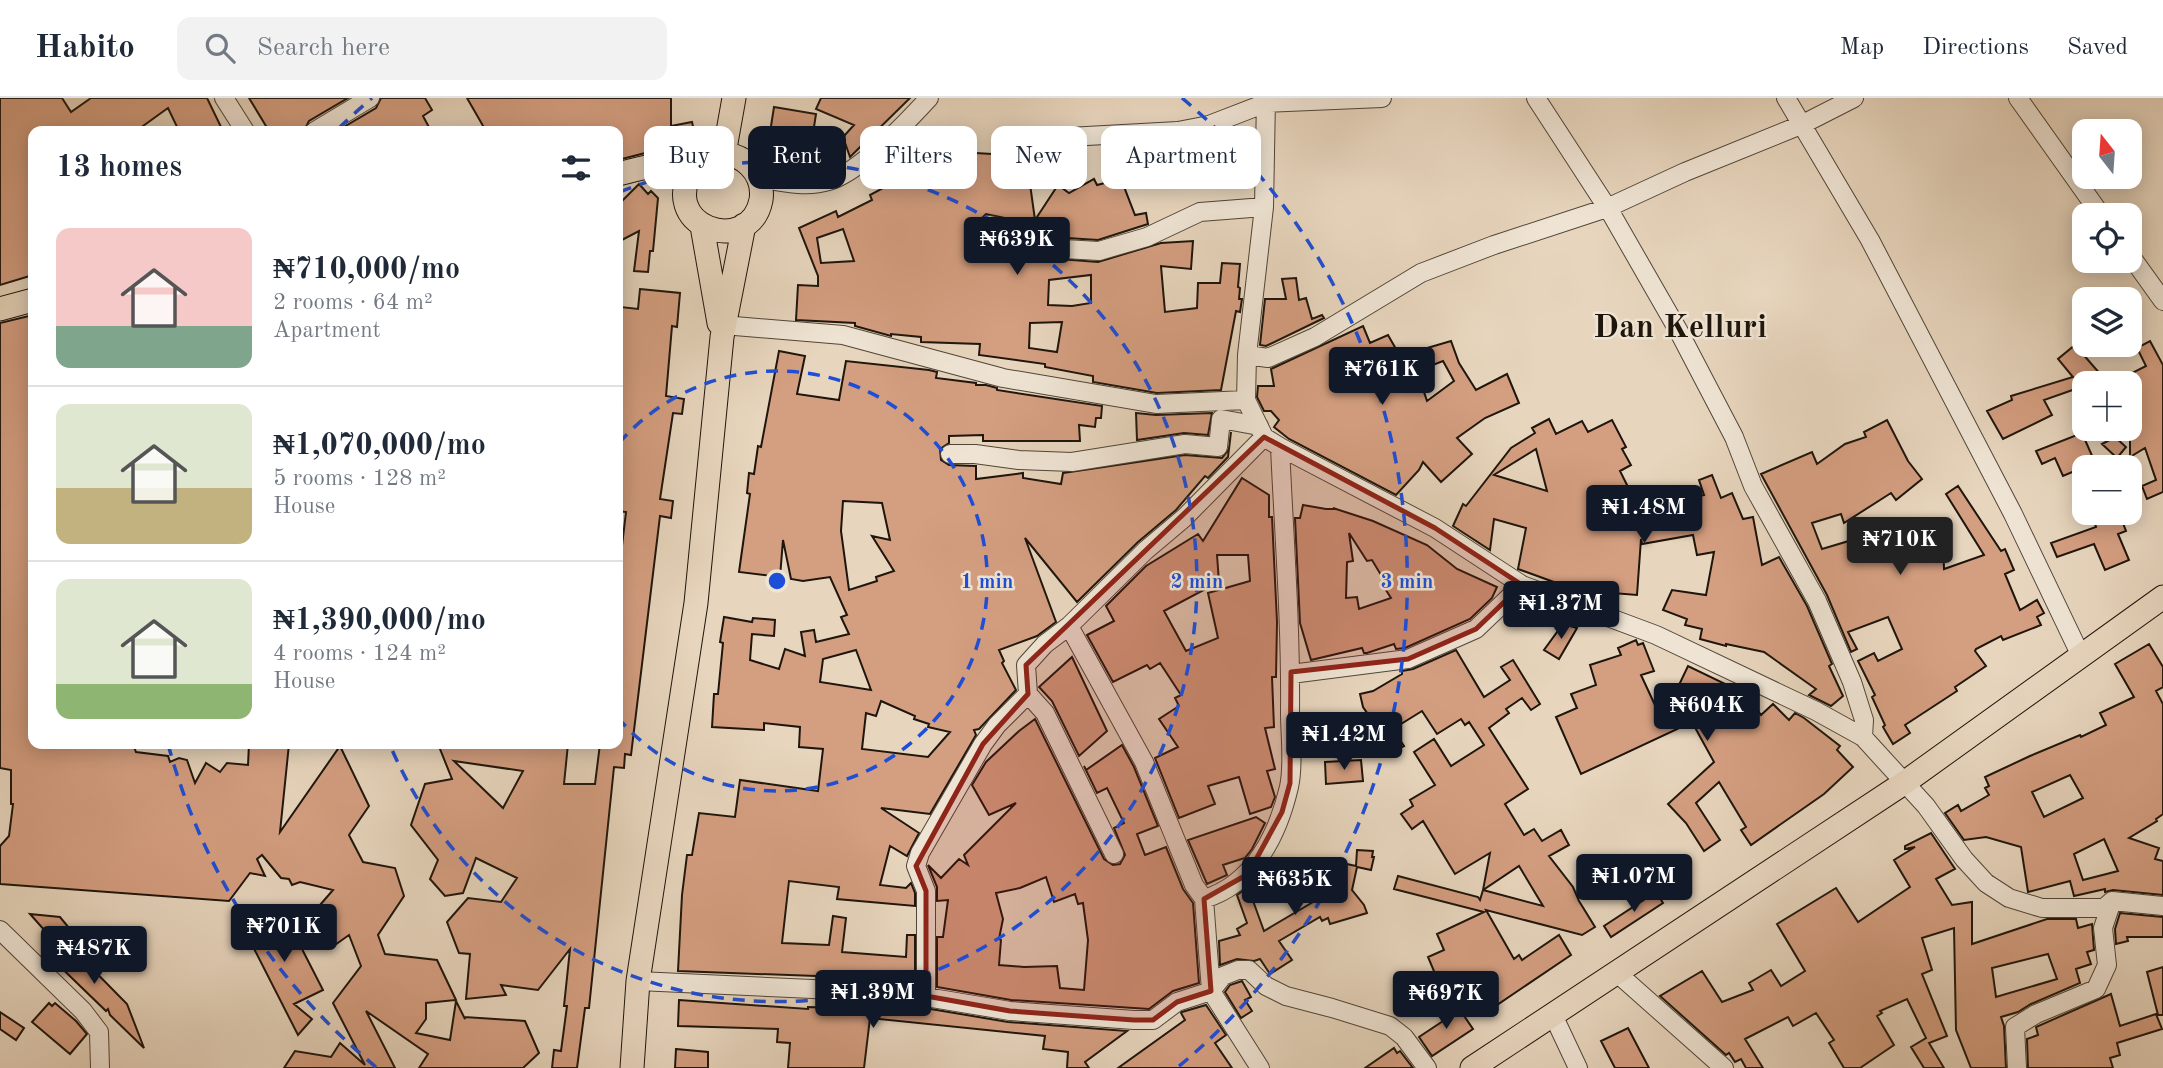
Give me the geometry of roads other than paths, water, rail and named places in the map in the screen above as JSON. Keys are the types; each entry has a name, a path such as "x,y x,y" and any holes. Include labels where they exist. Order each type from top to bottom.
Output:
{"main road":[{"path":"729,126 734,98"},
{"path":"623,173 644,168"},
{"path":"684,189 685,204 702,226 710,230 728,231 744,225 754,216 760,204 762,189"},
{"path":"632,1068 638,981 696,603 722,330 744,225"},
{"path":"702,226 722,330"},
{"path":"0,309 28,301"},
{"path":"1472,1068 1904,783 2163,597"}],"street":[{"path":"224,98 242,126"},
{"path":"323,126 370,98"},
{"path":"846,173 911,118 929,98"},
{"path":"1087,136 1178,131 1209,125 1266,100 1382,98"},
{"path":"1536,98 1608,208 1684,342 1734,438 1753,486 1816,601 1852,682 1864,720 1863,737"},
{"path":"1786,98 1876,252 2013,514 2081,656"},
{"path":"1247,355 1268,358 1315,337 1421,273 1608,208 1685,172 1801,125 1854,98"},
{"path":"2018,98 2092,203"},
{"path":"1204,899 1221,894 1248,874 1270,842 1290,783 1291,674 1268,437 1245,400 1247,355 1265,207 1266,100"},
{"path":"989,225 1040,237 1064,249 1099,251 1147,237 1200,212 1265,207"},
{"path":"2142,272 2163,301"},
{"path":"722,330 843,335 1003,378 1156,404 1245,400"},
{"path":"950,454 1072,462 1185,444 1217,447 1221,419 1268,437 1435,528 1522,585 1656,635 1816,711 1863,737 1926,806 1964,859 1986,883 2009,898 2042,908 2105,908 2112,901"},
{"path":"1114,854 1045,713 1028,694 1026,665 1045,644 1069,626 1268,437"},
{"path":"1291,674 1408,659 1476,629 1522,585"},
{"path":"1069,626 1144,762 1194,885 1204,899 1211,991 1260,1068"},
{"path":"926,996 926,891 916,866 920,853 982,744 1028,694"},
{"path":"2112,901 2163,906"},
{"path":"2017,1068 2015,1027 2036,1014 2096,989 2107,965 2103,928 2112,901"},
{"path":"0,930 83,1011 99,1032 100,1068"},
{"path":"638,981 926,996 1010,1011 1153,1020 1177,1002 1211,991 1223,976 1238,970 1248,970 1266,986 1286,996 1390,1026 1404,1037 1426,1068"},
{"path":"1617,973 1724,1068"},
{"path":"1553,1015 1578,1068"}],"district":[{"name":"Dan Kelluri","path":"1680,325"}]}
